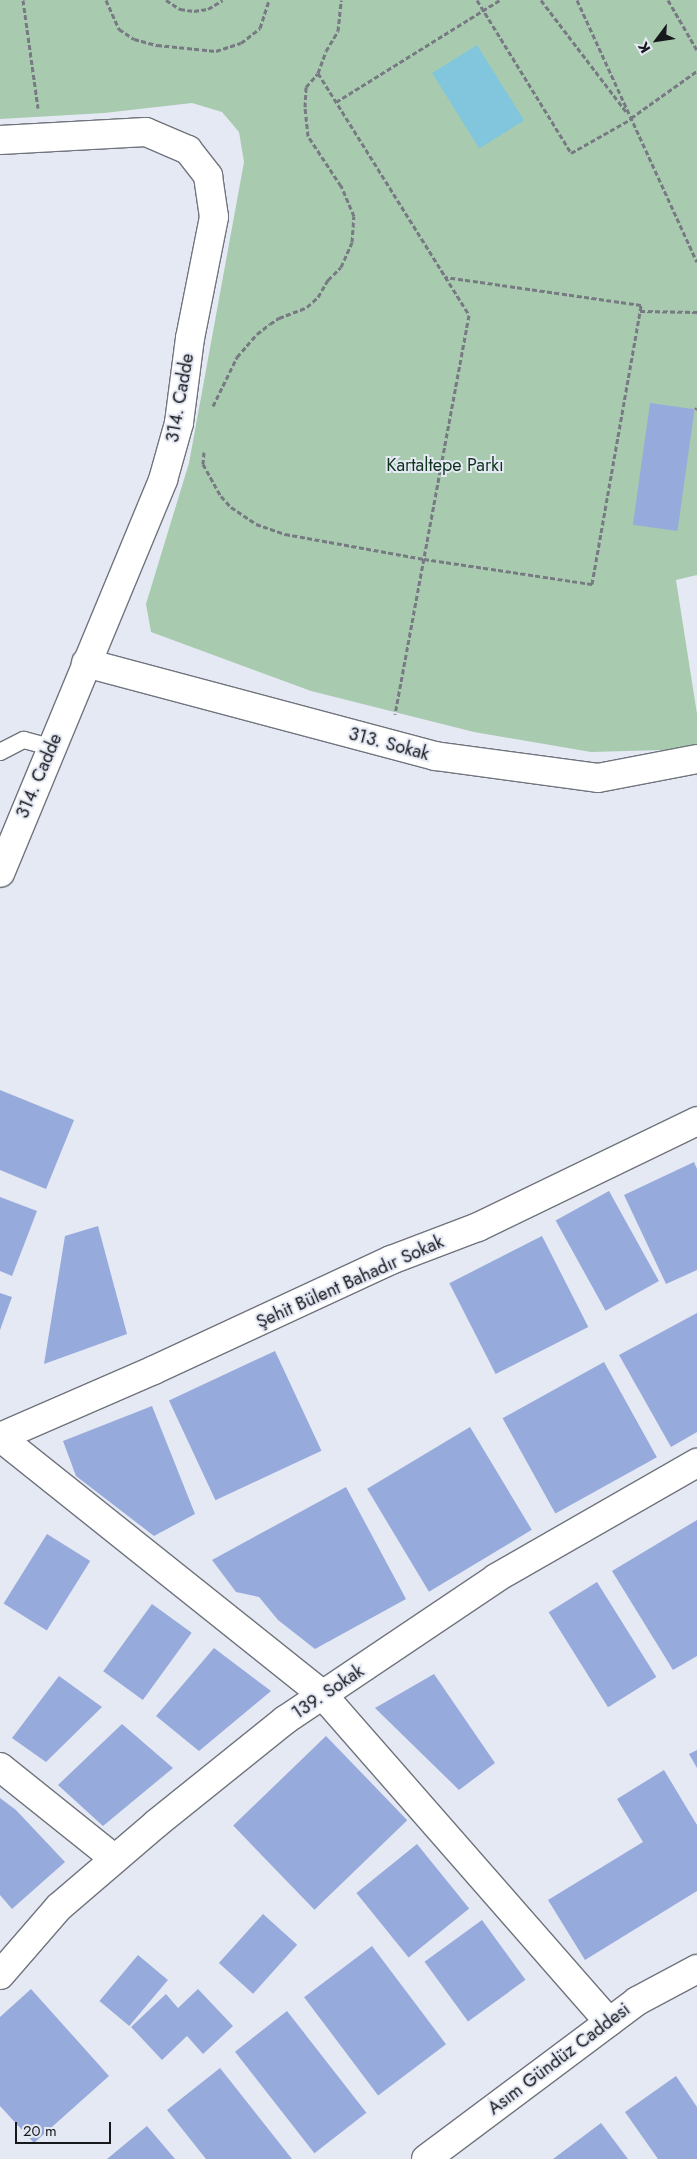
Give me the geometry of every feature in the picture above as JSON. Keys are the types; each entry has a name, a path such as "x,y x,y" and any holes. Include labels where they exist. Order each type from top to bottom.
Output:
{"street":[{"name":"314. Cadde","path":"0,140 146,132 188,150 208,176 214,217 190,338 176,433 163,480 0,873"},
{"name":"313. Sokak","path":"86,664 435,756 598,778 697,759"},
{"name":"Şehit Bülent Bahadır Sokak","path":"0,1437 154,1370 391,1260 478,1227 697,1121"},
{"path":"0,1437 323,1695 609,2022"},
{"name":"139. Sokak","path":"0,1975 59,1907 285,1720 496,1578 697,1463"},
{"path":"0,1767 115,1859"},
{"name":"Asım Gündüz Caddesi","path":"426,2159 637,2001 697,1969"}],"lane":[{"path":"0,752 24,740 51,747"}],"path":[{"path":"23,0 42,138"},
{"path":"106,0 119,29 134,39 157,45 216,52 241,43 260,28 269,0"},
{"path":"166,0 180,9 194,11 208,9 223,0"},
{"path":"212,409 237,357 257,334 270,324 279,318 307,307 318,297 328,280 341,267 352,242 354,216 341,186 308,136 306,87 318,73 326,51 338,32 341,0"},
{"path":"477,0 571,153 631,119 697,71"},
{"path":"336,102 500,0"},
{"path":"541,0 631,119"},
{"path":"576,0 697,262"},
{"path":"668,0 697,50"},
{"path":"318,73 469,315 389,744"},
{"path":"204,448 203,464 221,496 243,517 284,534 424,559 592,584 641,305 445,277"},
{"path":"640,311 697,312"}],"green space":[{"name":"Kartaltepe Parkı","path":"0,0 697,0 697,575 676,580 697,714 697,749 591,752 474,732 311,691 151,632 146,604 189,463 244,162 239,132 222,112 192,103 104,113 0,119"}],"water":[{"path":"477,45 524,120 479,149 432,73"}],"building":[{"path":"650,403 695,409 677,531 633,525"},
{"path":"0,1090 74,1120 46,1189 0,1170"},
{"path":"694,1162 697,1169 697,1270 666,1284 624,1195"},
{"path":"609,1191 659,1281 606,1311 556,1221"},
{"path":"0,1197 37,1211 12,1276 0,1271"},
{"path":"98,1226 127,1334 44,1364 65,1236"},
{"path":"542,1236 588,1327 496,1374 449,1283"},
{"path":"0,1293 12,1297 0,1330"},
{"path":"697,1313 697,1432 671,1447 619,1355"},
{"path":"275,1351 321,1451 215,1500 169,1400"},
{"path":"604,1362 657,1457 555,1514 503,1418"},
{"path":"152,1406 195,1514 154,1536 76,1476 63,1441"},
{"path":"470,1427 532,1530 429,1592 367,1489"},
{"path":"346,1487 406,1599 315,1649 278,1620 259,1597 236,1592 212,1560"},
{"path":"697,1520 697,1656 673,1670 612,1571"},
{"path":"47,1534 90,1561 47,1631 4,1604"},
{"path":"597,1582 656,1677 608,1707 549,1612"},
{"path":"152,1604 192,1633 143,1700 103,1671"},
{"path":"214,1648 271,1691 199,1751 156,1716"},
{"path":"434,1674 495,1763 459,1790 375,1708"},
{"path":"59,1676 102,1707 46,1762 12,1738"},
{"path":"122,1724 173,1768 103,1826 58,1785"},
{"path":"326,1736 407,1820 314,1910 233,1826"},
{"path":"697,1750 697,1768 689,1754"},
{"path":"664,1770 697,1825 697,1891 585,1960 548,1900 643,1842 617,1799"},
{"path":"0,1798 16,1810 65,1862 12,1909 0,1895"},
{"path":"417,1844 469,1909 409,1958 356,1893"},
{"path":"263,1914 297,1945 253,1994 219,1963"},
{"path":"482,1920 525,1980 468,2022 425,1962"},
{"path":"372,1946 446,2044 378,2095 304,1997"},
{"path":"138,1955 168,1980 129,2026 99,2001"},
{"path":"31,1989 109,2076 34,2143 0,2106 0,2017"},
{"path":"198,1989 233,2026 203,2054 187,2036 162,2060 131,2027 166,1994 178,2008"},
{"path":"287,2011 366,2113 314,2153 235,2052"},
{"path":"220,2068 292,2159 206,2159 167,2110"},
{"path":"676,2076 697,2107 697,2159 658,2159 625,2112"},
{"path":"601,2123 628,2159 553,2159"},
{"path":"147,2126 175,2159 107,2159"}]}
